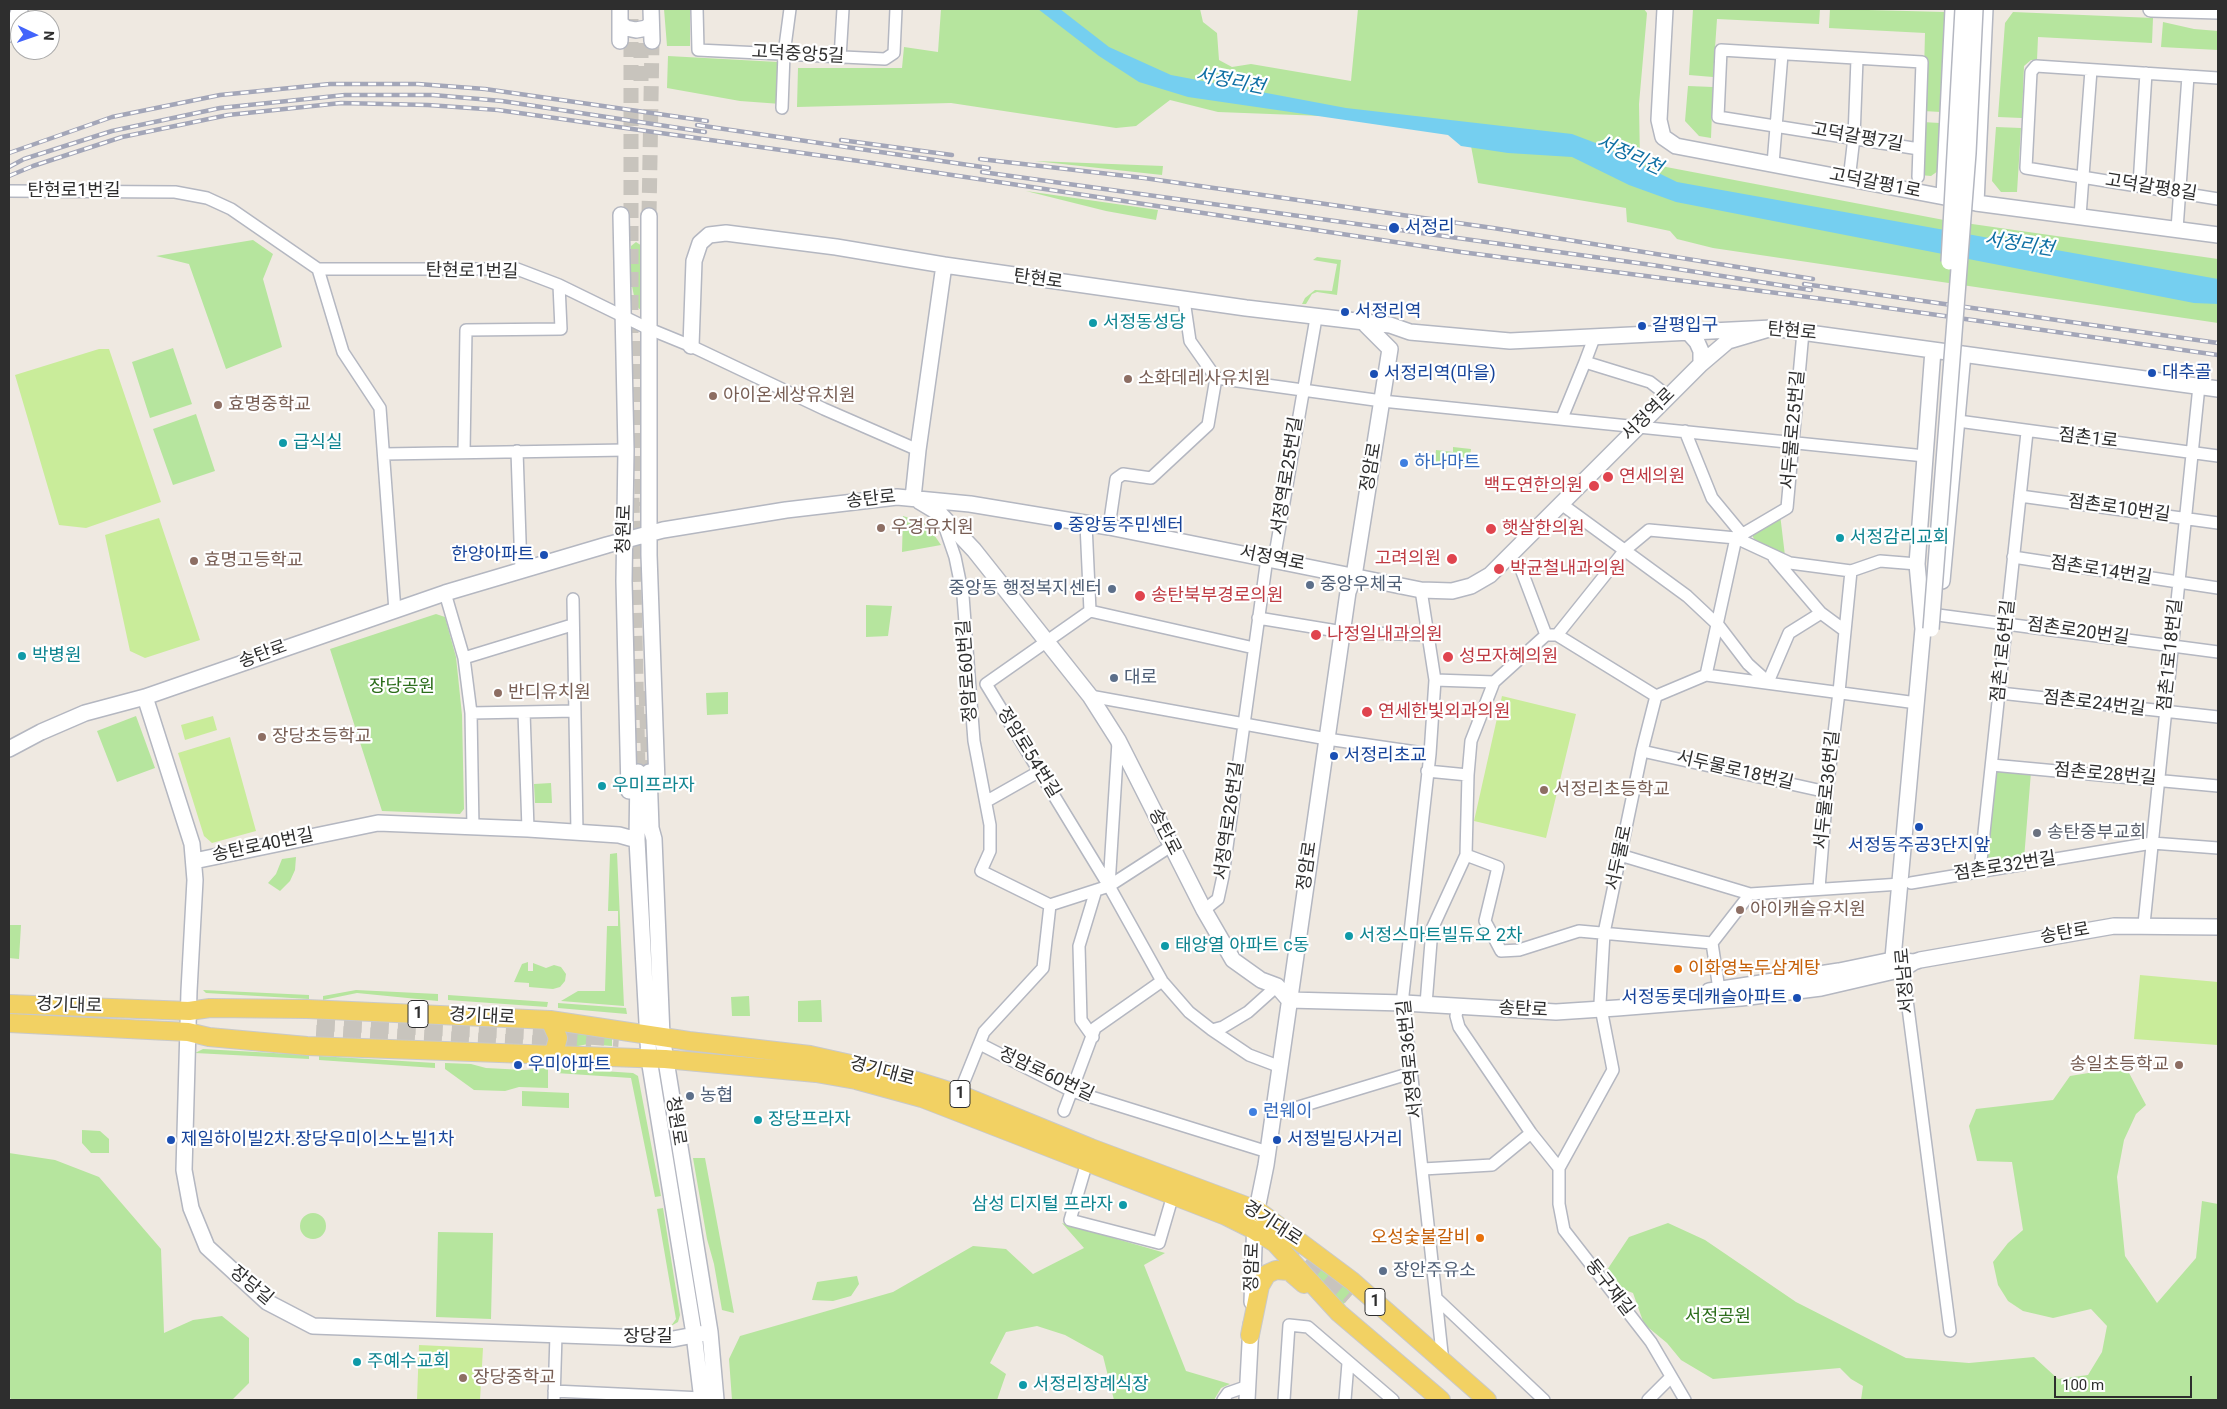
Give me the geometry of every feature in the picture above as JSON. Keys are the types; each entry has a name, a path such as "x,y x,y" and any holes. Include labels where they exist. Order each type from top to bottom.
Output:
{"main road":[{"name":"경기대로","path":"9,1004 188,1022 211,1028 317,1028"},
{"name":"경기대로","path":"9,1023 188,1022 210,1008 307,1009 550,1020 838,1060 960,1094 1091,1148 1257,1210 1352,1281 1443,1364 1487,1400"},
{"path":"550,1020 558,1038 556,1049 550,1056"},
{"name":"경기대로","path":"188,1022 209,1038 307,1046 657,1059 816,1073 856,1080 922,1098 1226,1216 1254,1230 1275,1243 1453,1400"},
{"path":"1250,1336 1260,1286 1267,1274 1276,1270 1289,1271 1345,1304"},
{"name":"경기대로","path":"1345,1304 1441,1400"},
{"name":"경기대로","path":"1345,1304 1473,1400"}],"street":[{"path":"9,34 20,9"},
{"name":"고덕중앙5길","path":"697,9 698,50 885,59 894,52 896,9"},
{"path":"782,108 784,54 790,9"},
{"path":"840,58 844,9"},
{"name":"고덕갈평1로","path":"1665,9 1659,120 1663,137 1676,146 1976,203 2218,235"},
{"path":"1944,197 1953,9"},
{"path":"1927,629 1963,9"},
{"path":"1927,629 1968,153 1975,9"},
{"path":"1976,203 1985,9"},
{"path":"2151,9 2218,11"},
{"path":"620,41 636,15 652,41"},
{"name":"고덕갈평7길","path":"1721,50 1782,54 1922,62 1918,149 1854,137 1718,117 1721,50"},
{"path":"1773,164 1782,54"},
{"path":"1849,180 1854,137 1857,59"},
{"name":"고덕갈평8길","path":"2218,78 2036,66 2031,72 2026,168 2218,199"},
{"name":"고덕갈평8길","path":"2080,216 2091,70"},
{"path":"2139,185 2146,73"},
{"path":"2177,229 2188,76"},
{"path":"1948,123 1981,125"},
{"path":"1918,149 1918,177"},
{"name":"탄현로1번길","path":"9,191 166,191 207,198 231,209 318,269 517,269 559,285 647,328 691,346 918,450"},
{"name":"청원로","path":"621,216 626,450 624,581 627,769 631,831 637,840"},
{"name":"청원로","path":"649,216 647,328 650,534 658,824 654,839 654,1035"},
{"name":"탄현로","path":"691,346 694,261 700,243 709,235 726,233 836,247 944,266 1365,324 1379,331 1510,340 1594,338 1772,328 2218,389"},
{"path":"623,250 628,241 636,234 644,236 649,248"},
{"path":"913,498 944,266"},
{"path":"318,269 343,352 380,408 395,611"},
{"path":"464,452 466,330 561,329 559,285"},
{"path":"1109,528 1116,479 1122,474 1151,478 1208,424 1216,378 1190,341 1184,300"},
{"name":"서정역로25번길","path":"1271,559 1316,318"},
{"name":"서정역로","path":"913,498 970,504 1109,528 1421,590 1452,591 1471,586 1490,575 1638,425 1701,364 1728,341 1772,328"},
{"name":"탄현로","path":"1379,331 1390,349"},
{"path":"1390,349 1410,332"},
{"name":"서두물로25번길","path":"1739,535 1787,508 1803,332"},
{"path":"1690,333 1701,351 1701,364"},
{"path":"1562,418 1594,338"},
{"name":"정암로","path":"1223,1400 1228,1393 1248,1393 1254,1230 1268,1152 1278,1066 1347,632 1348,592 1354,576 1390,349"},
{"path":"1927,629 1917,564 1933,350"},
{"path":"1927,629 1938,615 1963,354"},
{"path":"1585,362 1650,382 1668,396"},
{"name":"서정역로25번길","path":"1216,378 1302,392 1382,401 1638,425 1925,456"},
{"name":"점촌1로18번길","path":"2144,924 2199,386"},
{"name":"점촌1로","path":"1958,421 2027,432 2218,456"},
{"path":"1685,431 1712,498 1739,535 1772,555 1790,563 1851,571 1880,561 1917,564"},
{"name":"점촌1로6번길","path":"1980,870 2027,432"},
{"path":"384,454 626,450"},
{"path":"517,451 521,570"},
{"name":"점촌로10번길","path":"2020,496 2218,523"},
{"name":"송탄로","path":"9,749 41,732 85,713 144,697 445,593 624,540 792,509 897,497 913,498 939,513 974,550 1090,696 1118,740 1204,910 1233,960 1261,980 1290,994 1601,1006"},
{"path":"1560,503 1585,524 1625,550 1687,596 1719,626 1748,664 1768,682"},
{"name":"정암로60번길","path":"939,513 955,556 963,596 974,741 987,801 990,851 981,871 1050,905 1043,968 984,1032 980,1044 1072,1091 1268,1152"},
{"path":"1086,524 1090,611"},
{"path":"1426,1000 1432,929 1466,855 1468,775 1472,741 1494,682 1552,635 1625,550 1649,530 1739,535"},
{"path":"1706,675 1739,535"},
{"path":"1772,555 1822,612 1844,630"},
{"name":"점촌로14번길","path":"2013,557 2218,588"},
{"name":"서정역로26번길","path":"1204,910 1218,899 1223,876 1258,618 1271,559"},
{"path":"1521,569 1552,635 1656,696 1706,675 1917,702"},
{"name":"서두물로36번길","path":"1819,888 1827,792 1851,571"},
{"path":"624,581 628,575 637,573 645,573 651,580"},
{"name":"서정역로36번길","path":"1421,590 1435,680 1430,754 1403,999 1443,1364"},
{"path":"445,593 464,658 471,713 473,828"},
{"path":"573,600 577,833"},
{"path":"1046,640 1090,611 1254,648"},
{"path":"1768,682 1789,633 1822,612"},
{"name":"점촌로20번길","path":"1938,615 2006,622 2218,652"},
{"path":"1258,618 1347,632 1428,635"},
{"path":"464,658 572,625"},
{"name":"서정남로","path":"1927,629 1917,702 1901,964 1950,1331"},
{"name":"서정남로","path":"1906,884 1927,629"},
{"name":"정암로54번길","path":"1046,640 986,684 1109,886 1162,981 1189,1012 1212,1030 1249,1055 1278,1066"},
{"path":"1435,680 1494,682"},
{"name":"점촌로24번길","path":"2000,693 2166,713 2218,717"},
{"path":"1090,696 1242,725 1430,754"},
{"name":"서두물로","path":"1601,1006 1604,933 1642,750 1656,696"},
{"name":"송탄로40번길","path":"144,697 192,844 194,861 366,825 528,829 619,835 637,840"},
{"path":"471,713 574,711"},
{"path":"524,712 528,829"},
{"path":"1109,886 1118,740"},
{"name":"서두물로18번길","path":"1642,750 1827,792"},
{"name":"점촌로28번길","path":"1992,766 2218,786"},
{"path":"1427,771 1468,775"},
{"name":"청원로","path":"654,839 643,772 637,840 654,1035 694,1334 707,1400"},
{"path":"987,801 1040,772"},
{"name":"점촌로32번길","path":"1750,894 1819,888 1906,884 1980,870 2152,843 2218,848"},
{"path":"1050,905 1109,886 1171,846"},
{"path":"1466,855 1498,867 1485,921 1501,951 1519,950 1579,931 1712,943"},
{"path":"1620,855 1750,894 1712,943 1720,994"},
{"name":"장당길","path":"194,861 195,880 184,1156 191,1208 207,1247 267,1302 313,1326 673,1338 710,1332"},
{"path":"1093,1037 1081,1020 1079,946 1096,890"},
{"name":"송탄로","path":"1426,1000 1458,1006 1556,1012 1720,994 1821,988 1901,964 2114,926 2144,924 2218,927"},
{"path":"1064,1111 1096,1028 1162,981"},
{"path":"1212,1030 1223,1027 1248,1012 1290,994"},
{"path":"1458,1006 1456,1016 1459,1027 1532,1133 1559,1168"},
{"name":"둥구재길","path":"1601,1006 1613,1070 1559,1168 1559,1204 1564,1230 1650,1342 1686,1400"},
{"path":"960,1094 980,1044"},
{"name":"청원로","path":"657,1059 710,1332 707,1400"},
{"path":"1272,1115 1411,1073"},
{"path":"1423,1169 1492,1165 1532,1133"},
{"path":"1087,1162 1070,1220 1159,1244 1172,1195"},
{"path":"1437,1299 1544,1400"},
{"path":"1284,1400 1289,1325 1308,1326 1392,1400"},
{"path":"556,1335 554,1396 707,1400"},
{"path":"1345,1400 1348,1363"},
{"path":"1648,1400 1671,1377"}],"green space":[{"path":"664,9 690,9 690,46 667,46"},
{"path":"941,9 1200,9 1203,22 1217,33 1219,60 1232,67 1251,64 1351,81 1358,9 1644,9 1647,13 1639,104 1640,162 1944,220 2218,259 2218,323 1713,248 1677,239 1670,231 1627,222 1626,208 1478,183 1468,130 1349,117 1218,112 1170,100 1136,126 1116,128 951,103 797,107 798,68 902,68 904,47 938,52"},
{"path":"1693,9 1820,9 1819,24 1717,19 1713,77 1689,75"},
{"path":"1830,9 1945,12 1941,112 1923,111 1925,33 1829,28"},
{"path":"2013,12 2153,18 2152,43 2038,37 2037,60 2031,60 2024,66 2022,118 1998,117 2005,23"},
{"path":"2163,22 2194,29 2218,31 2218,50 2161,47"},
{"path":"668,56 778,62 784,69 781,104 740,101 667,88"},
{"path":"1688,86 1713,87 1711,138 1699,136 1685,121"},
{"path":"1922,122 1940,123 1938,171 1931,176 1920,175"},
{"path":"1996,127 2021,128 2017,192 2001,192 1992,181"},
{"path":"1035,161 1163,166 1162,175"},
{"path":"1026,191 1158,210 1156,220 1106,211"},
{"path":"253,240 273,254 263,279 282,347 226,369 189,264 156,256"},
{"path":"636,242 642,246 642,311 636,306 630,276 631,246"},
{"path":"1317,257 1341,260 1337,295 1317,292 1312,294 1306,304 1302,304 1305,298 1315,290 1332,291 1337,264 1313,260"},
{"path":"173,348 192,404 150,418 132,362"},
{"path":"99,349 109,349 161,502 86,528 59,525 15,375"},
{"path":"196,414 215,471 173,485 153,429"},
{"path":"1453,447 1471,449 1469,465 1464,468 1435,463 1436,450 1453,452"},
{"path":"1780,514 1785,556 1754,539 1750,531"},
{"path":"903,516 926,523 941,545 902,552"},
{"path":"159,518 200,640 145,658 130,651 105,535"},
{"path":"866,605 892,606 888,636 866,637"},
{"name":"장당공원","path":"436,614 445,617 456,657 462,715 464,809 460,814 382,811 330,649"},
{"path":"728,692 728,714 707,715 706,693"},
{"path":"1502,696 1576,714 1546,838 1474,821"},
{"path":"136,716 155,768 117,782 97,731"},
{"path":"213,716 217,730 185,740 181,725"},
{"path":"230,737 256,831 212,843 204,836 178,753"},
{"path":"1995,769 2031,772 2024,859 1983,867"},
{"path":"551,783 552,803 535,803 534,784"},
{"path":"617,853 624,1006 561,1001 578,991 605,991 607,926 618,926 618,911 608,911 610,854"},
{"path":"296,857 295,870 290,881 280,891 268,883 276,874 282,859"},
{"path":"9,925 21,925 19,959 9,958"},
{"path":"528,962 528,971 533,971 533,963 546,968 554,965 561,967 566,974 565,981 560,987 553,989 529,987 529,983 514,982 522,964"},
{"path":"2140,975 2218,982 2218,1045 2134,1039"},
{"path":"203,990 309,995 309,999 206,993"},
{"path":"356,990 438,994 438,1001 357,993 323,1000 323,996"},
{"path":"448,995 548,1002 547,1007 448,1000"},
{"path":"749,996 750,1016 732,1016 731,997"},
{"path":"821,1000 822,1022 798,1022 798,1001"},
{"path":"558,1003 626,1008 627,1014 558,1008"},
{"path":"540,1025 547,1026 553,1046 539,1051"},
{"path":"557,1025 612,1036 612,1046 588,1044 559,1050"},
{"path":"203,1049 309,1055 309,1059 195,1053"},
{"path":"319,1056 435,1063 435,1068 319,1060"},
{"path":"445,1063 524,1070 548,1068 548,1088 519,1087 505,1091 474,1090 445,1069"},
{"path":"557,1068 633,1073 638,1076 661,1196 655,1197 631,1078 556,1073"},
{"name":"서정공원","path":"2113,1069 2128,1071 2146,1105 2136,1114 2124,1140 2117,1177 2125,1256 2157,1303 2196,1258 2202,1201 2218,1204 2218,1400 1861,1400 1863,1386 1851,1379 1840,1368 1713,1379 1681,1360 1667,1343 1644,1324 1633,1293 1617,1287 1605,1273 1629,1237 1668,1223 1705,1240 1796,1302 1906,1358 1969,1363 2034,1357 2058,1379 2088,1375 2102,1352 2107,1326 2091,1309 2053,1318 2023,1311 2008,1301 1998,1285 1993,1262 2008,1243 2023,1230 2012,1162 1977,1161 1969,1126 1976,1109 2053,1100 2070,1076"},
{"path":"522,1091 569,1093 569,1108 522,1106"},
{"path":"82,1130 100,1131 109,1139 109,1153 91,1153 82,1143"},
{"path":"9,1153 55,1160 99,1177 161,1249 164,1333 193,1320 222,1316 249,1338 249,1383 232,1400 11,1400 9,1394"},
{"path":"693,1158 705,1158 734,1313 722,1310"},
{"path":"663,1208 680,1315 678,1322 671,1326 676,1319 657,1209"},
{"path":"313,1213 322,1217 326,1226 322,1235 313,1239 304,1235 300,1226 304,1217"},
{"path":"1062,1223 1165,1253 1144,1265 1186,1371 1230,1384 1221,1388 1214,1400 1114,1400 1103,1356 1065,1335 1037,1326 1006,1332 990,1363 1006,1374 997,1400 732,1400 729,1359 740,1336 893,1292 973,1246 1006,1249 1033,1274 1084,1248"},
{"path":"438,1232 493,1233 491,1319 436,1317"},
{"path":"1317,1263 1358,1288 1341,1307 1309,1271 1309,1266"},
{"path":"857,1276 859,1284 851,1296 833,1301 812,1300 817,1282"},
{"path":"419,1345 483,1348 480,1400 417,1400"}],"water":[{"name":"서정리천","path":"1038,9 1060,9 1109,47 1171,75 1346,108 1572,134 1601,145 1677,182 2218,279 2218,304 2194,303 1676,202 1629,185 1572,157 1508,153 1461,146 1448,135 1188,97 1139,82 1099,56"}],"tunnel":[{"path":"631,19 631,355"},
{"path":"641,21 641,81"},
{"path":"649,216 652,41"},
{"path":"640,341 642,506"},
{"path":"632,498 638,772"},
{"path":"646,691 649,772"},
{"path":"317,1022 537,1031 619,1038"},
{"path":"316,1034 591,1047"},
{"path":"1287,1241 1351,1296"}],"railway":[{"path":"9,153 112,117 220,95 330,84 418,84 485,89 707,121"},
{"path":"9,167 24,159 112,131 220,108 345,95 433,95 502,101 705,132"},
{"path":"9,176 33,166 122,137 228,115 341,103 428,105 498,110 866,162 1461,252 1846,302 2218,355"},
{"path":"697,125 989,168"},
{"path":"841,140 952,155"},
{"path":"980,159 1144,178 1493,228 1813,279"},
{"path":"982,172 1652,265 1811,290"},
{"path":"1804,284 2218,343"}],"place":[{"name":"서정리","path":"1394,228"},
{"name":"서정리역","path":"1345,312"},
{"name":"서정동성당","path":"1093,323"},
{"name":"갈평입구","path":"1642,326"},
{"name":"대추골","path":"2152,373"},
{"name":"서정리역(마을)","path":"1374,374"},
{"name":"소화데레사유치원","path":"1128,379"},
{"name":"아이온세상유치원","path":"713,396"},
{"name":"효명중학교","path":"218,405"},
{"name":"급식실","path":"283,443"},
{"name":"하나마트","path":"1404,463"},
{"name":"연세의원","path":"1608,477"},
{"name":"백도연한의원","path":"1594,486"},
{"name":"중앙동주민센터","path":"1058,526"},
{"name":"우경유치원","path":"881,528"},
{"name":"햇살한의원","path":"1491,529"},
{"name":"서정감리교회","path":"1840,538"},
{"name":"한양아파트","path":"544,555"},
{"name":"고려의원","path":"1452,559"},
{"name":"효명고등학교","path":"194,561"},
{"name":"박균철내과의원","path":"1499,569"},
{"name":"중앙우체국","path":"1310,585"},
{"name":"중앙동 행정복지센터","path":"1112,589"},
{"name":"송탄북부경로의원","path":"1140,596"},
{"name":"나정일내과의원","path":"1316,635"},
{"name":"박병원","path":"22,656"},
{"name":"성모자혜의원","path":"1448,657"},
{"name":"대로","path":"1114,678"},
{"name":"반디유치원","path":"498,693"},
{"name":"연세한빛외과의원","path":"1367,712"},
{"name":"장당초등학교","path":"262,737"},
{"name":"서정리초교","path":"1334,756"},
{"name":"우미프라자","path":"602,786"},
{"name":"서정리초등학교","path":"1544,790"},
{"name":"서정동주공3단지앞","path":"1919,827"},
{"name":"송탄중부교회","path":"2037,833"},
{"name":"아이캐슬유치원","path":"1740,910"},
{"name":"서정스마트빌듀오 2차","path":"1349,936"},
{"name":"태양열 아파트 c동","path":"1165,946"},
{"name":"이화영녹두삼계탕","path":"1678,969"},
{"name":"서정동롯데캐슬아파트","path":"1797,998"},
{"name":"우미아파트","path":"518,1065"},
{"name":"송일초등학교","path":"2179,1065"},
{"name":"농협","path":"690,1096"},
{"name":"런웨이","path":"1253,1112"},
{"name":"장당프라자","path":"758,1120"},
{"name":"제일하이빌2차.장당우미이스노빌1차","path":"171,1140"},
{"name":"서정빌딩사거리","path":"1277,1140"},
{"name":"삼성 디지털 프라자","path":"1123,1205"},
{"name":"오성숯불갈비","path":"1480,1238"},
{"name":"장안주유소","path":"1383,1271"},
{"name":"주예수교회","path":"357,1362"},
{"name":"장당중학교","path":"463,1378"},
{"name":"서정리장례식장","path":"1023,1385"}]}
